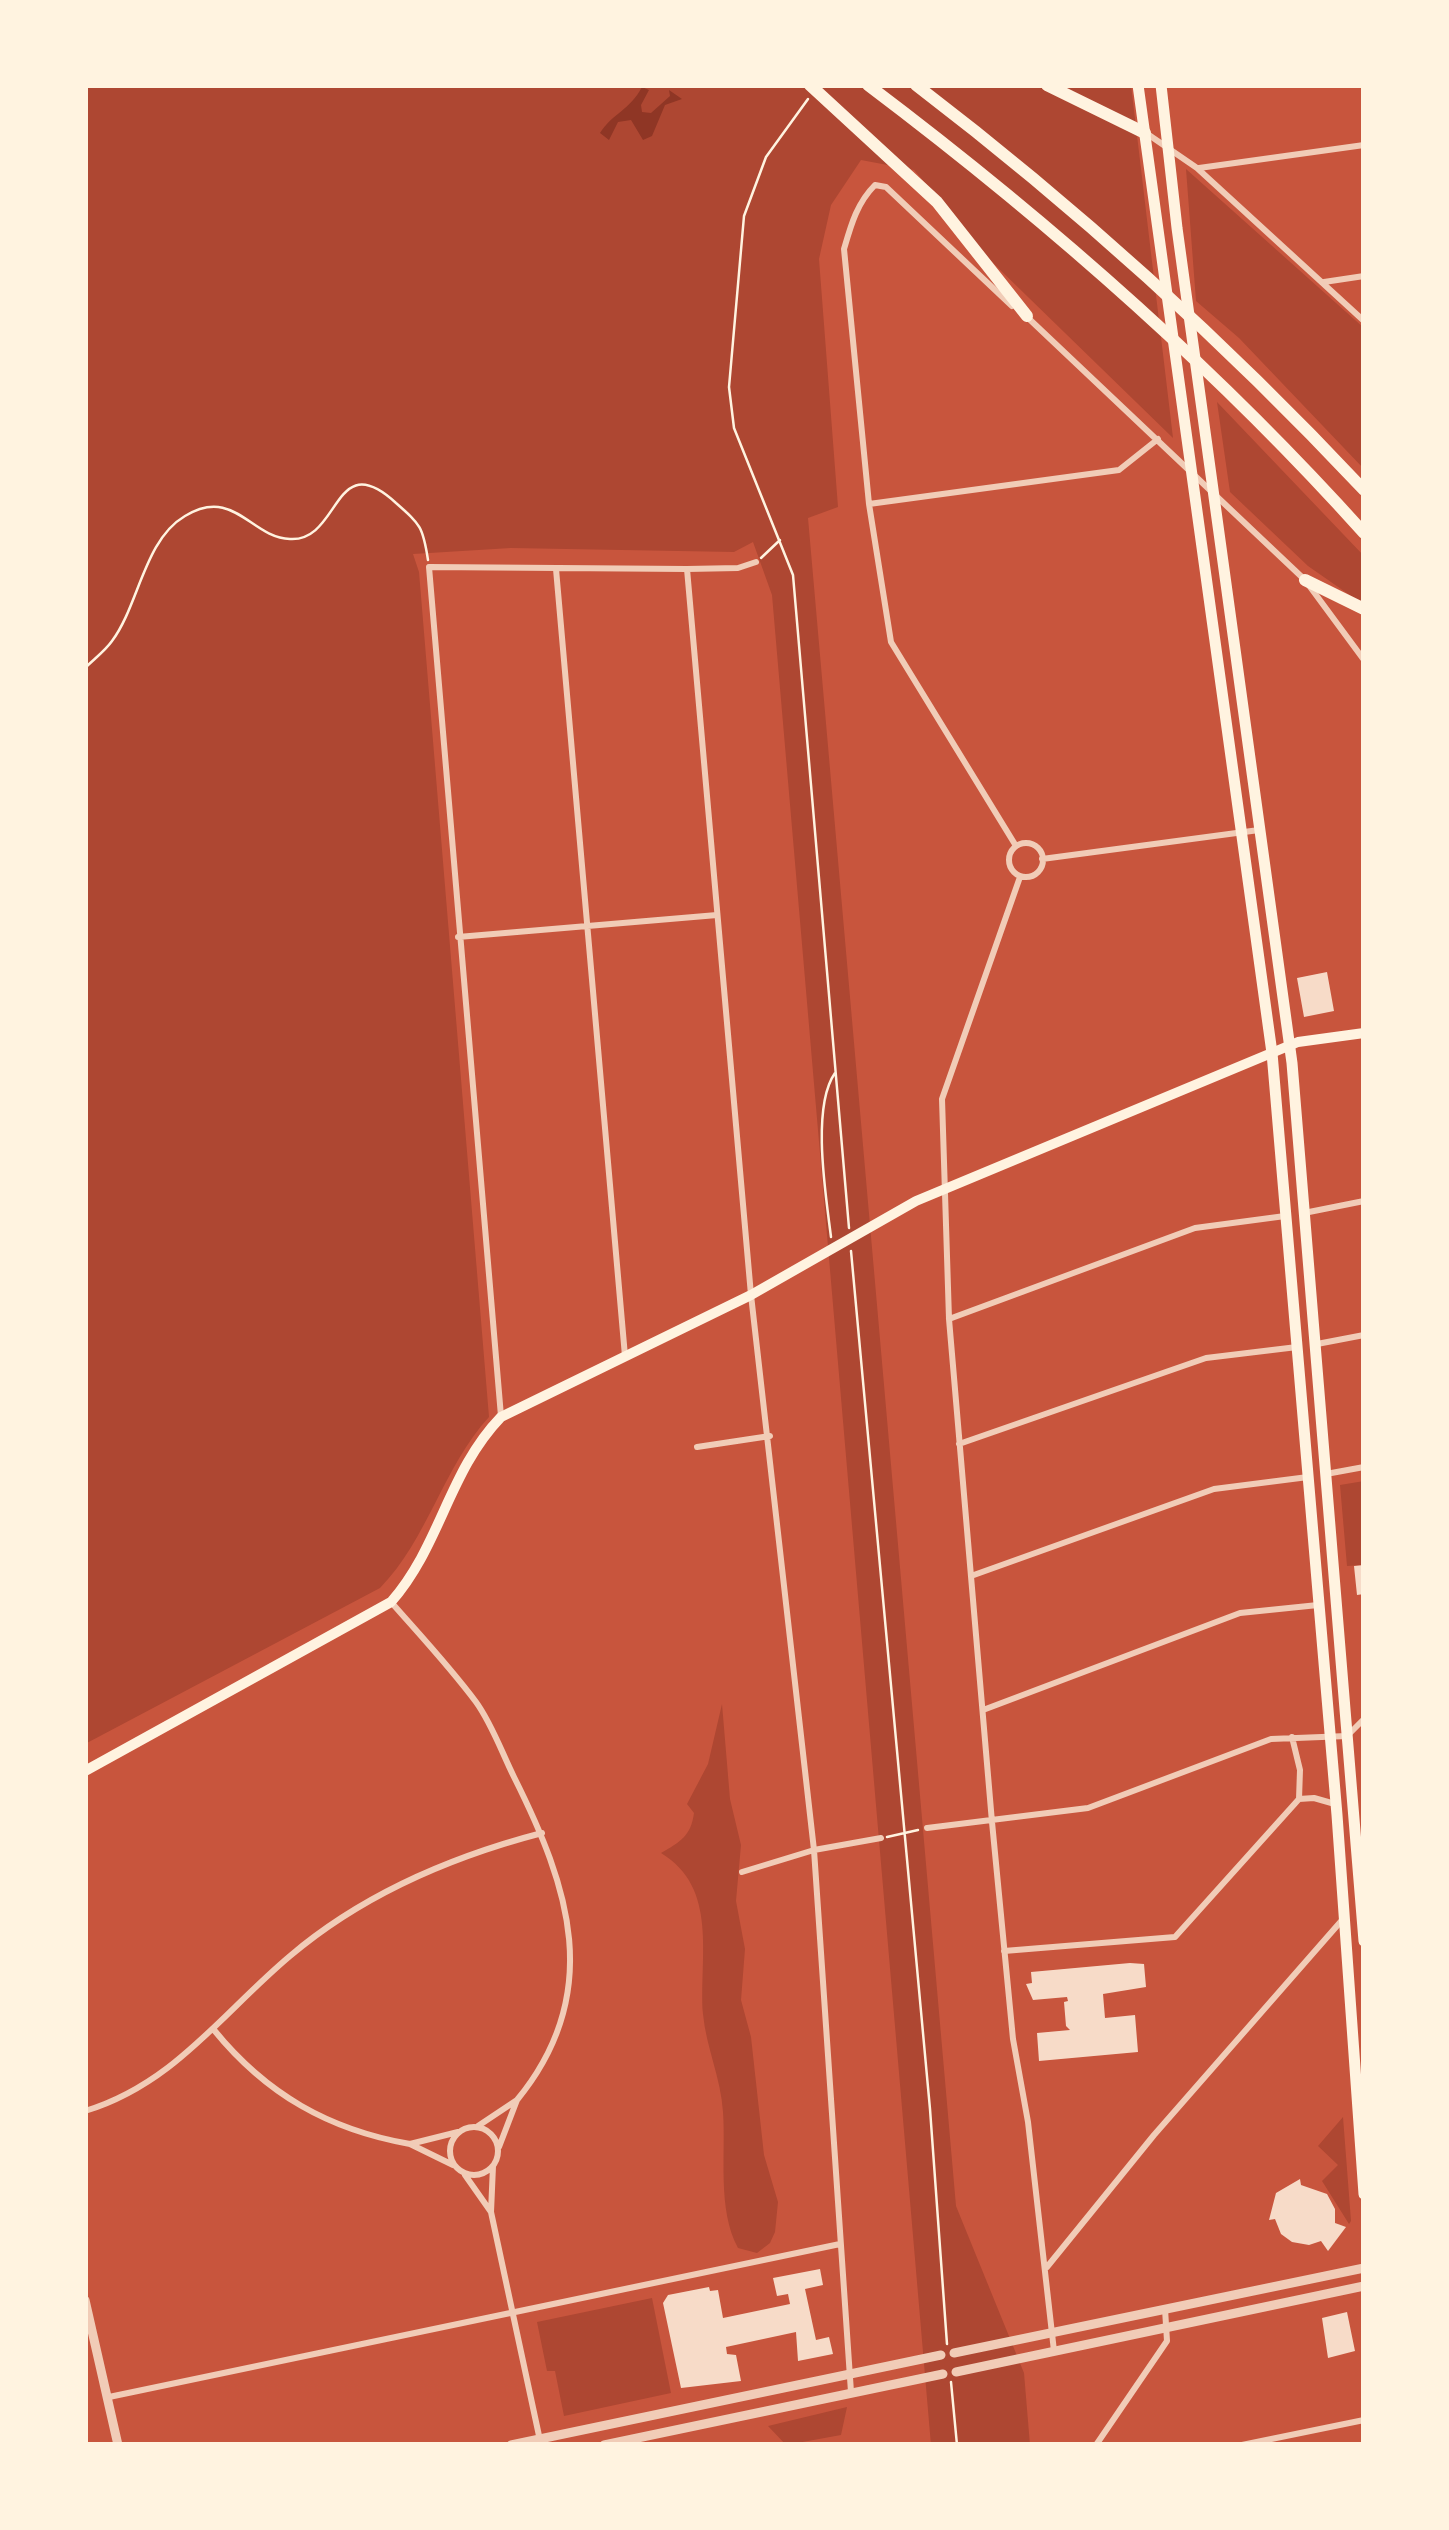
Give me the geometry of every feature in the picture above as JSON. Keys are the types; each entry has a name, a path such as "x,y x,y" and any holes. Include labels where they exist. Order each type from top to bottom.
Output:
{"highway":[{"path":"810,85 938,202 1028,316"},
{"path":"856,85 918,122"},
{"path":"868,85 1067,241 1238,400 1364,533"},
{"path":"917,85 1068,206 1226,348 1364,490"},
{"path":"1047,85 1145,133"},
{"path":"1305,580 1364,609"}],"main road":[{"path":"1138,85 1272,1053 1320,1605 1364,2194"},
{"path":"1161,85 1176,228 1290,1046 1364,1941"},
{"path":"85,1771 392,1602 417,1573 475,1444 500,1418 751,1295 916,1201 1290,1046 1364,1033"}],"street":[{"path":"1145,133 1198,168 1364,321"},
{"path":"1198,168 1364,145"},
{"path":"1016,846 890,642 869,504 844,249 854,214 875,185 886,186 1028,316 1305,580 1364,660"},
{"path":"1324,282 1364,276"},
{"path":"869,504 1118,470 1158,440"},
{"path":"500,1418 429,566 687,569 738,568 756,562"},
{"path":"556,569 626,1357"},
{"path":"687,569 751,1295 814,1850 852,2392"},
{"path":"1042,858 1261,830"},
{"path":"1016,846 1032,844 1042,858 1039,872 1020,877"},
{"path":"1016,846 1009,863 1020,877"},
{"path":"1020,877 942,1099 948,1190 949,1319 992,1822 1004,1951 1054,2352"},
{"path":"458,937 717,915"},
{"path":"1304,1213 1364,1201"},
{"path":"949,1319 1195,1228 1287,1216"},
{"path":"1316,1344 1364,1335"},
{"path":"960,1444 1206,1358 1296,1347"},
{"path":"697,1446 770,1436"},
{"path":"1324,1474 1364,1468"},
{"path":"971,1576 1214,1489 1308,1478"},
{"path":"392,1602 478,1705 542,1833 560,1878 570,1959 553,2038 518,2100 498,2148 493,2166 491,2212 541,2442"},
{"path":"982,1710 1240,1613 1320,1605"},
{"path":"927,1828 1088,1808 1271,1739 1347,1736 1364,1719"},
{"path":"1004,1951 1175,1937 1299,1799 1300,1770 1292,1736"},
{"path":"1299,1799 1314,1798 1335,1804"},
{"path":"85,2111 162,2074 292,1954 360,1906 437,1866 542,1833"},
{"path":"742,1872 814,1850 881,1838"},
{"path":"1046,2268 1154,2135 1344,1918"},
{"path":"214,2030 248,2068 294,2104 339,2126 410,2144 454,2166 491,2212"},
{"path":"410,2144 477,2127 518,2100"},
{"path":"477,2127 493,2136 498,2148"},
{"path":"454,2166 450,2147 460,2132"},
{"path":"464,2174 476,2176 493,2166"},
{"path":"109,2397 840,2244"},
{"path":"954,2353 1364,2268"},
{"path":"956,2372 1364,2286"},
{"path":"85,2300 118,2445"},
{"path":"1096,2445 1167,2341 1164,2309"},
{"path":"511,2445 541,2442 941,2356"},
{"path":"604,2445 943,2374"},
{"path":"1242,2445 1364,2420"}],"path":[{"path":"804,103 766,158 744,216 729,387 734,428 794,575 847,1206"},
{"path":"85,668 112,642 164,540 182,517 203,508 229,508 273,536 300,540 319,530 345,491 357,485 372,485 419,521 429,566"},
{"path":"756,562 782,539"},
{"path":"833,1248 823,1128 824,1098 836,1073"},
{"path":"852,1263 946,2344"},
{"path":"881,1838 927,1828"},
{"path":"951,2384 957,2445"}],"shaded area":[{"path":"85,85 1131,85 1173,438 992,262 914,170 861,160 831,205 819,259 838,507 808,518 956,2206 1024,2373 1030,2445 931,2445 772,595 753,542 734,552 511,548 413,554 419,572 489,1417 459,1458 411,1548 380,1588 85,1744"},
{"path":"642,87 649,90 641,105 642,112 651,113 670,96 669,90 682,99 665,105 652,136 643,140 631,120 618,122 609,140 600,133"},
{"path":"1186,169 1364,328 1364,469 1239,338 1196,301"},
{"path":"1217,402 1364,556 1364,605 1308,566 1230,492"},
{"path":"1364,1481 1364,1565 1347,1566 1340,1485"},
{"path":"722,1704 730,1799 741,1845 736,1901 745,1949 741,2000 751,2037 764,2155 778,2202 775,2232 770,2243 757,2253 738,2248 727,2216 722,2099 703,2014 699,1904 679,1868 661,1853 679,1842 690,1827 694,1813 687,1804 708,1764"},
{"path":"1343,2117 1349,2224 1322,2181 1338,2165 1318,2146"},
{"path":"652,2298 671,2393 564,2416 555,2371 547,2371 537,2322"},
{"path":"847,2407 841,2435 786,2445 768,2426"}],"building":[{"path":"1327,972 1334,1011 1304,1017 1297,978"},
{"path":"1364,1565 1364,1594 1357,1595 1354,1566"},
{"path":"1144,1964 1146,1987 1103,1994 1105,2018 1135,2015 1138,2052 1039,2061 1037,2033 1070,2030 1066,2026 1064,2002 1068,2001 1067,1997 1033,2000 1026,1984 1032,1983 1031,1972"},
{"path":"1300,2179 1301,2185 1327,2194 1335,2209 1335,2223 1346,2227 1328,2251 1321,2241 1309,2245 1292,2242 1281,2234 1275,2219 1269,2220 1276,2193"},
{"path":"820,2269 823,2285 805,2289 816,2340 829,2337 833,2354 798,2361 796,2332 726,2347 727,2354 736,2355 741,2381 681,2388 663,2303 668,2295 709,2287 710,2291 718,2290 723,2318 790,2304 788,2294 777,2296 773,2278"},
{"path":"1347,2312 1355,2351 1328,2358 1322,2318"}]}
